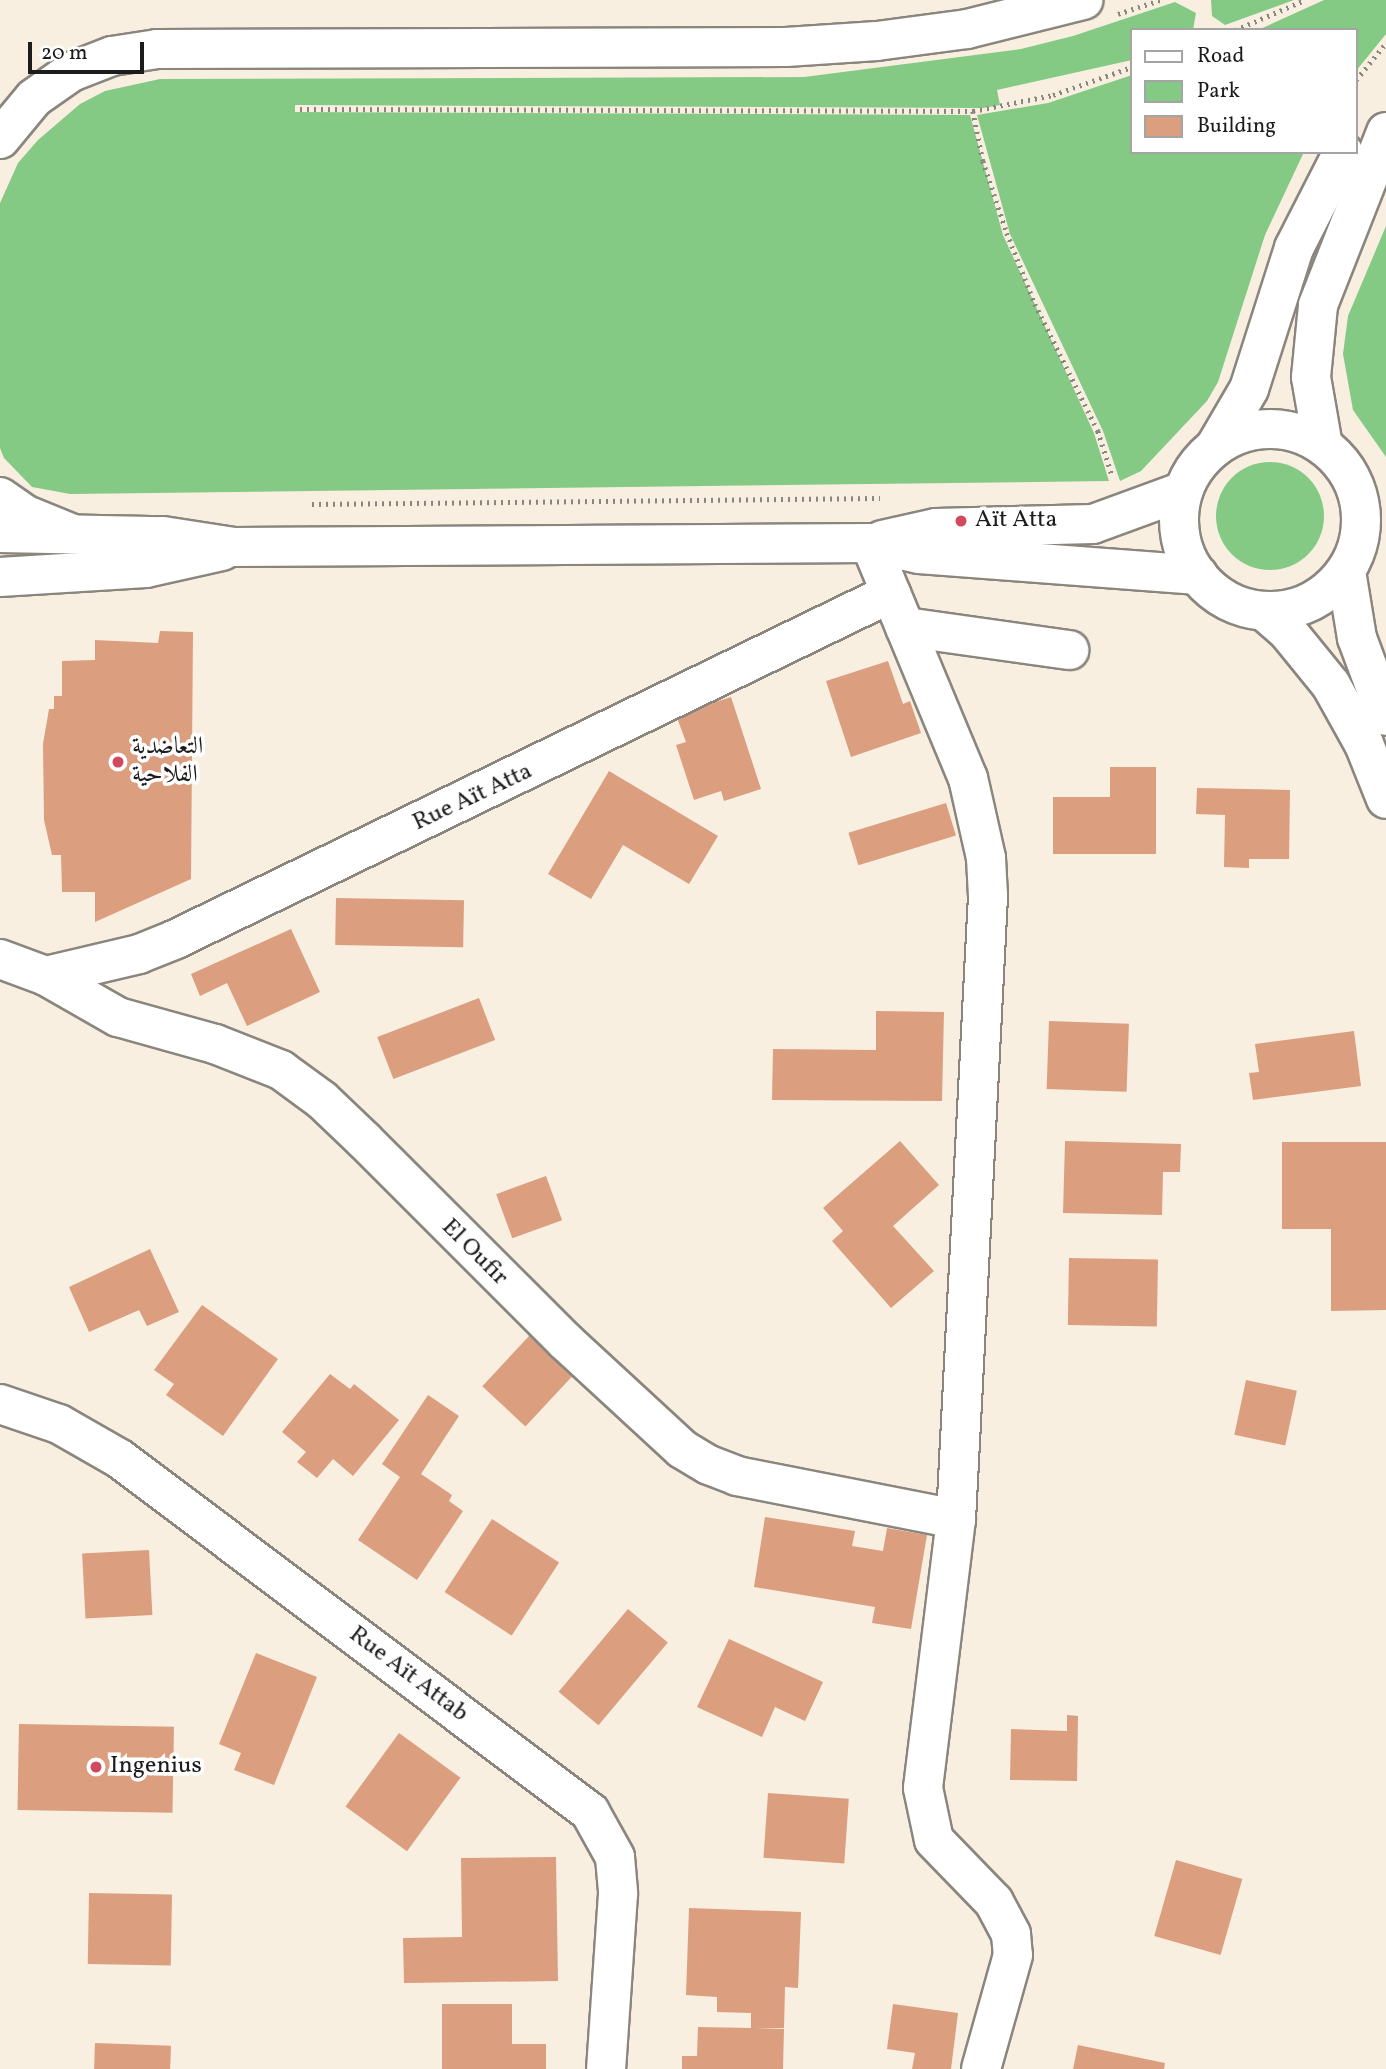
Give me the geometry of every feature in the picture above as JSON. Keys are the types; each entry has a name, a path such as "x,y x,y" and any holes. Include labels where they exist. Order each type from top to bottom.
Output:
{"main road":[{"path":"0,139 34,98 71,72 113,56 157,49 786,47 877,41 967,29 1083,0"},
{"path":"1358,135 1386,115"},
{"path":"1323,446 1311,377 1318,305 1386,132"},
{"path":"1342,154 1294,248 1249,389 1215,447 1196,467 1183,491 1178,527 1198,575 1227,600 1264,611 1288,632 1331,685 1364,744 1386,799"},
{"path":"1215,447 1240,433 1269,429 1297,433 1323,446 1343,465 1357,490 1362,517 1358,545 1346,571 1324,593 1305,603 1264,611"},
{"path":"870,543 918,530 1065,527 1122,516 1183,491"},
{"path":"0,497 24,514 73,534"},
{"path":"0,533 163,536 234,547 870,543 919,554 1198,575"},
{"path":"870,543 968,778 986,858 988,896 956,1519 923,1788 934,1840 994,1902 1011,1934 1013,1955 981,2069"},
{"path":"0,578 157,566 234,547"},
{"path":"1346,571 1357,638 1386,716"},
{"path":"898,610 1069,650"},
{"name":"Rue Aït Atta","path":"46,976 139,954 176,939 898,610"},
{"name":"El Oufir","path":"0,959 46,976 118,1017 215,1044 281,1070 322,1100 555,1332 682,1448 700,1459 737,1476 956,1519"},
{"name":"Rue Aït Attab","path":"0,1404 60,1423 120,1459 590,1812 615,1857 618,1894 606,2069"}],"path":[{"path":"1240,28 1305,0"},
{"path":"1358,78 1386,43"},
{"path":"300,109 973,111 1053,95 1130,68"},
{"path":"973,111 983,161 1007,233 1035,304 1098,431 1122,516"},
{"path":"306,504 892,498"}],"green space":[{"path":"1211,0 1294,0 1225,25 1212,16"},
{"path":"1324,0 1386,0 1386,34 1358,69 1358,28 1262,28"},
{"path":"1175,2 1196,13 1193,28 1130,28 1130,60 997,90 1000,105 983,108 295,105 295,112 970,115 1003,235 1094,433 1109,481 70,494 32,487 4,458 0,448 0,203 18,163 38,140 80,104 105,91 160,79 804,77 1021,49 1073,36"},
{"path":"1130,76 1130,154 1303,154 1265,235 1218,382 1207,401 1141,471 1120,481 1103,431 1010,234 977,115 1048,103"},
{"path":"1386,226 1386,457 1353,410 1343,354 1348,316"},
{"path":"1270,462 1291,466 1308,478 1320,495 1324,516 1320,537 1308,554 1291,566 1270,570 1249,566 1232,554 1220,537 1216,516 1220,495 1232,478 1249,466"}],"building":[{"name":"التعاضدية الفلاحية","path":"160,631 193,632 191,879 95,922 95,892 62,892 61,855 52,855 44,820 43,744 49,709 54,709 54,696 62,696 62,661 95,660 95,640 158,643"},
{"path":"888,661 903,704 910,701 921,733 851,757 826,681"},
{"path":"731,697 761,789 724,801 721,791 694,800 676,745 686,742 676,715"},
{"path":"1110,767 1156,767 1156,854 1053,854 1053,797 1110,797"},
{"path":"609,771 718,836 689,884 623,845 591,899 548,874"},
{"path":"1197,788 1290,790 1289,859 1249,859 1249,868 1224,867 1225,815 1196,814"},
{"path":"946,803 956,836 858,865 848,833"},
{"path":"336,898 464,900 463,947 335,945"},
{"path":"291,929 320,992 247,1026 227,983 200,996 191,974"},
{"path":"479,998 495,1040 393,1079 377,1037"},
{"path":"876,1011 944,1012 942,1101 772,1100 773,1049 876,1050"},
{"path":"1049,1021 1129,1024 1127,1092 1047,1089"},
{"path":"1354,1031 1361,1086 1253,1100 1249,1073 1259,1072 1255,1044"},
{"path":"900,1141 939,1185 893,1226 934,1271 891,1308 832,1241 843,1231 823,1208"},
{"path":"1065,1141 1181,1144 1180,1172 1163,1172 1162,1215 1063,1213"},
{"path":"1282,1142 1386,1142 1386,1310 1331,1311 1331,1229 1282,1229"},
{"path":"546,1176 562,1220 512,1238 496,1194"},
{"path":"150,1249 179,1312 147,1326 139,1310 89,1332 69,1287"},
{"path":"1069,1258 1158,1260 1157,1327 1068,1325"},
{"path":"202,1305 278,1359 223,1436 166,1395 174,1384 154,1370"},
{"path":"530,1335 573,1375 525,1426 482,1386"},
{"path":"330,1374 350,1389 354,1384 399,1420 353,1476 333,1459 317,1478 297,1462 306,1452 282,1432"},
{"path":"1246,1380 1297,1391 1285,1446 1234,1435"},
{"path":"428,1395 459,1416 421,1474 452,1495 449,1501 463,1511 417,1580 358,1540 400,1477 382,1464"},
{"path":"765,1517 855,1531 852,1546 883,1551 887,1528 927,1535 911,1629 872,1623 875,1607 754,1587"},
{"path":"492,1519 559,1563 512,1636 445,1592"},
{"path":"149,1550 152,1615 85,1618 82,1554"},
{"path":"628,1609 668,1642 598,1725 559,1692"},
{"path":"729,1639 823,1682 805,1721 775,1707 762,1737 697,1707"},
{"path":"256,1653 317,1677 274,1785 234,1770 241,1753 219,1744"},
{"path":"1067,1715 1078,1716 1077,1781 1010,1780 1011,1729 1067,1731"},
{"name":"Ingenius","path":"19,1724 174,1727 172,1813 17,1810"},
{"path":"399,1733 460,1778 407,1851 346,1807"},
{"path":"768,1793 849,1799 844,1863 763,1858"},
{"path":"556,1857 558,1981 404,1983 403,1938 462,1937 461,1858"},
{"path":"1176,1860 1242,1879 1221,1955 1154,1936"},
{"path":"89,1893 172,1894 171,1965 88,1964"},
{"path":"689,1908 801,1912 798,1988 785,1987 784,2028 754,2028 784,2029 783,2069 682,2069 682,2056 697,2056 698,2027 751,2028 751,2013 717,2012 717,1997 686,1995"},
{"path":"442,2004 512,2004 512,2044 546,2044 546,2069 442,2069"},
{"path":"893,2004 958,2013 951,2069 912,2069 915,2053 887,2049"},
{"path":"95,2043 171,2046 170,2069 94,2069"},
{"path":"1078,2045 1165,2063 1164,2069 1073,2069"}],"place":[{"name":"Aït Atta","path":"961,521"},
{"name":"التعاضدية الفلاحية","path":"118,762"},
{"name":"Ingenius","path":"96,1767"}]}
